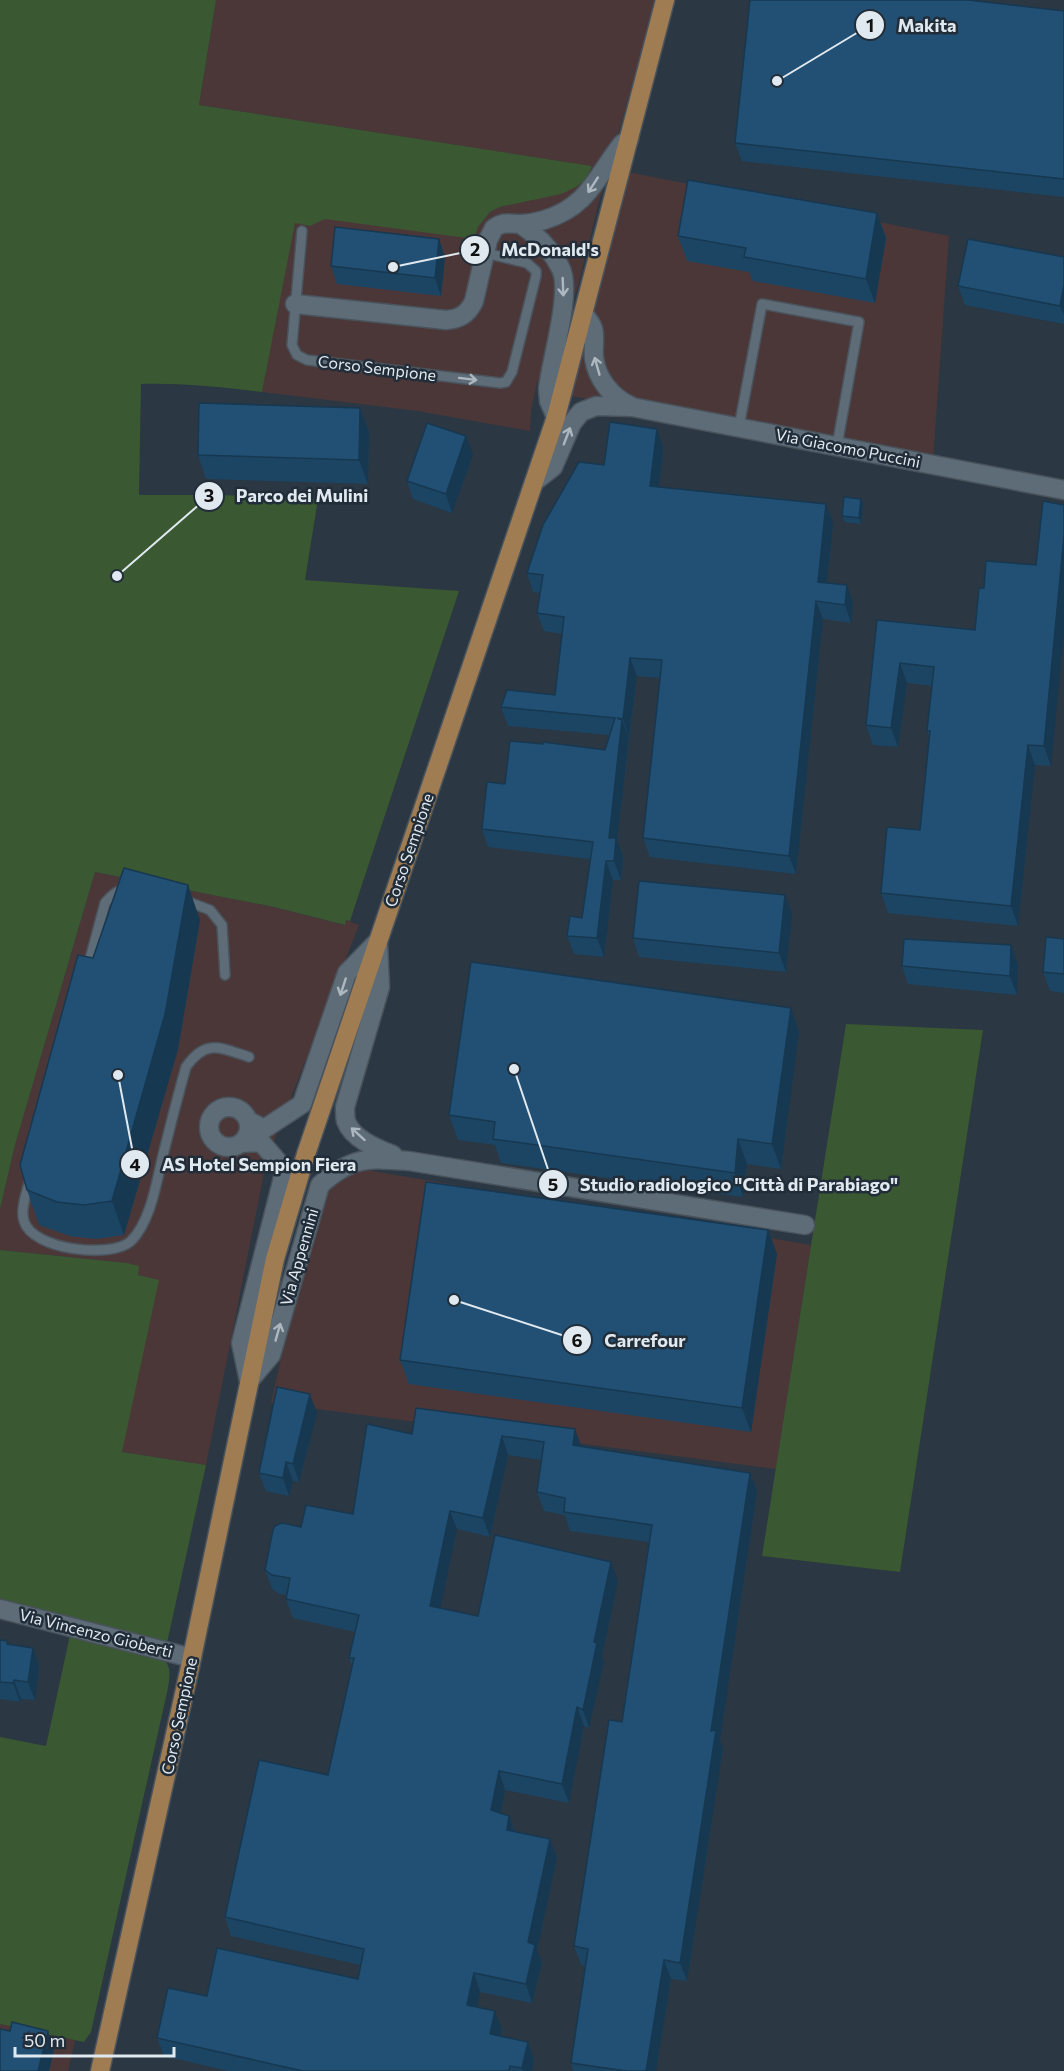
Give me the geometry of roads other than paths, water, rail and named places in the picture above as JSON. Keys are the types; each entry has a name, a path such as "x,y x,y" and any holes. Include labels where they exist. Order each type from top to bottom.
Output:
{"main road":[{"name":"Corso Sempione","path":"100,2071 192,1658 275,1259 306,1154 556,417 665,0"}],"street":[{"name":"Corso Sempione","path":"296,304 446,320 455,320 464,316 474,301 490,232 507,222 520,224 545,220 580,202 622,144 629,139"},
{"path":"520,224 535,234 548,248 562,275 563,299 548,389 549,401 556,417"},
{"path":"583,314 594,328 594,360 602,381 617,398 632,407"},
{"name":"Via Giacomo Puccini","path":"534,482 553,467 572,423 580,412 586,408 606,405 632,407 1064,490"},
{"name":"Corso Sempione","path":"249,1382 241,1343 285,1170 261,1142 242,1143 229,1147 216,1143 209,1131 211,1118 219,1109 232,1107 243,1111 249,1121 264,1129 302,1104 347,973 378,941"},
{"name":"Via Appennini","path":"378,941 380,987 345,1107 346,1123 356,1135 375,1148 409,1161"},
{"path":"242,1143 249,1133 249,1121"},
{"name":"Via Appennini","path":"249,1382 271,1355 320,1185 333,1173 350,1163 371,1159 409,1161 805,1225"},
{"name":"Via Vincenzo Gioberti","path":"0,1609 192,1658"}],"lane":[{"path":"296,304 302,231"},
{"name":"Corso Sempione","path":"296,304 291,345 294,353 302,358 506,382 512,372 536,271 527,263 485,253"},
{"path":"739,427 762,304 859,321 837,446"},
{"path":"84,981 105,903 110,896 121,890 134,890"},
{"path":"174,898 210,910 222,925 225,975"},
{"path":"32,1174 25,1202 24,1221 31,1231 57,1246 84,1249 121,1248 131,1241 140,1229 151,1206 186,1066 196,1052 214,1047 249,1057"},
{"name":"Corso Sempione","path":"105,2050 110,2071"}],"place":[{"name":"Makita","path":"777,81"},
{"name":"McDonald's","path":"393,267"},
{"name":"Parco dei Mulini","path":"117,576"},
{"name":"Studio radiologico \"Città di Parabiago\"","path":"514,1069"},
{"name":"AS Hotel Sempion Fiera","path":"118,1075"},
{"name":"Carrefour","path":"454,1300"}]}
